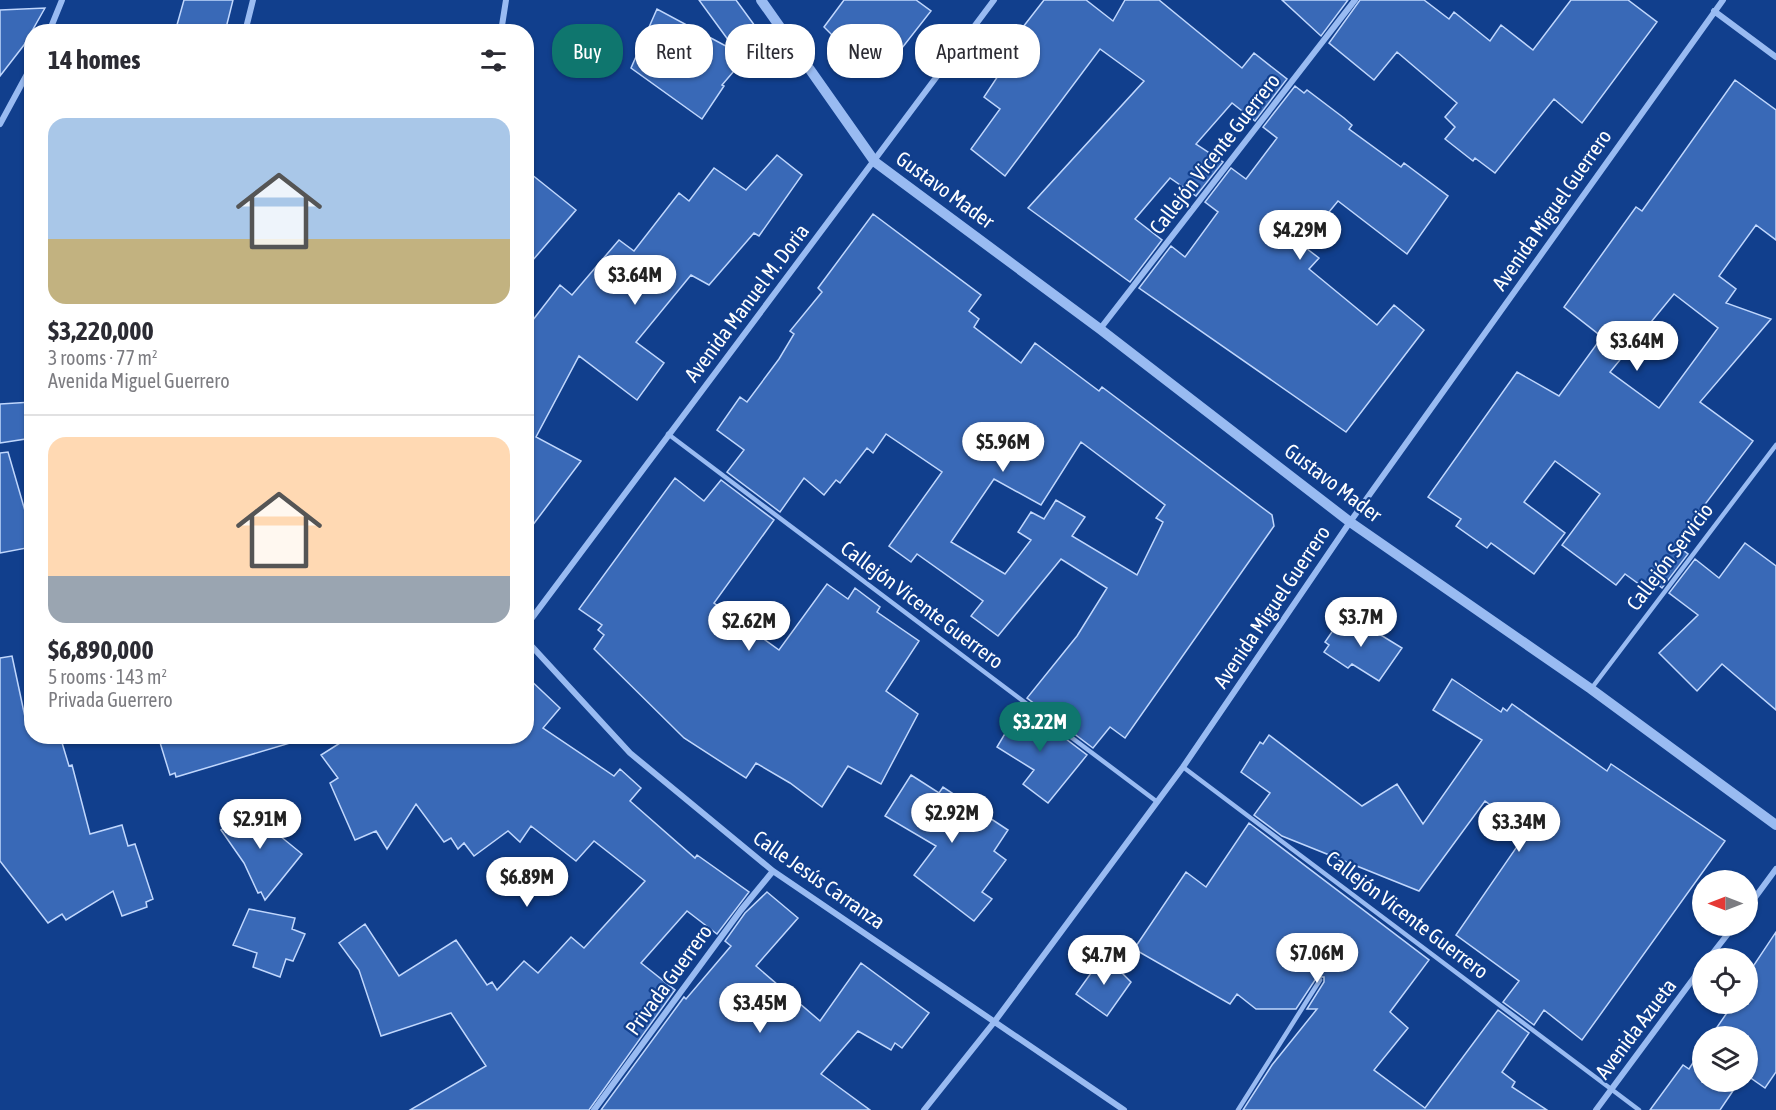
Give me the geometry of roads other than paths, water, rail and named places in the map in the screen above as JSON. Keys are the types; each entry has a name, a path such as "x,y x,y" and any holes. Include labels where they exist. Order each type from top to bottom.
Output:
{"street":[{"path":"53,24 62,0"},
{"path":"247,24 253,0"},
{"path":"502,24 506,0"},
{"name":"Gustavo Mader","path":"761,0 875,162 1100,329 1350,522 1591,689 1776,825"},
{"name":"Avenida Manuel M. Doria","path":"534,615 994,0"},
{"name":"Callejón Vicente Guerrero","path":"1100,329 1355,0"},
{"name":"Avenida Miguel Guerrero","path":"924,1110 995,1022 1183,767 1350,522 1723,0"},
{"path":"1714,11 1776,57"},
{"path":"0,124 24,80"},
{"name":"Calle Jesús Carranza","path":"534,649 630,753 773,871 1124,1110"},
{"path":"1758,893 1776,869"},
{"name":"Privada Guerrero","path":"594,1110 741,910 773,871"},
{"path":"1717,948 1726,936"},
{"name":"Avenida Azueta","path":"1596,1110 1692,980"}],"lane":[{"name":"Callejón Vicente Guerrero","path":"668,434 1156,801"},
{"name":"Callejón Servicio","path":"1591,689 1776,445"},
{"name":"Callejón Vicente Guerrero","path":"1183,767 1639,1110"},
{"path":"1238,1110 1320,980"}]}
